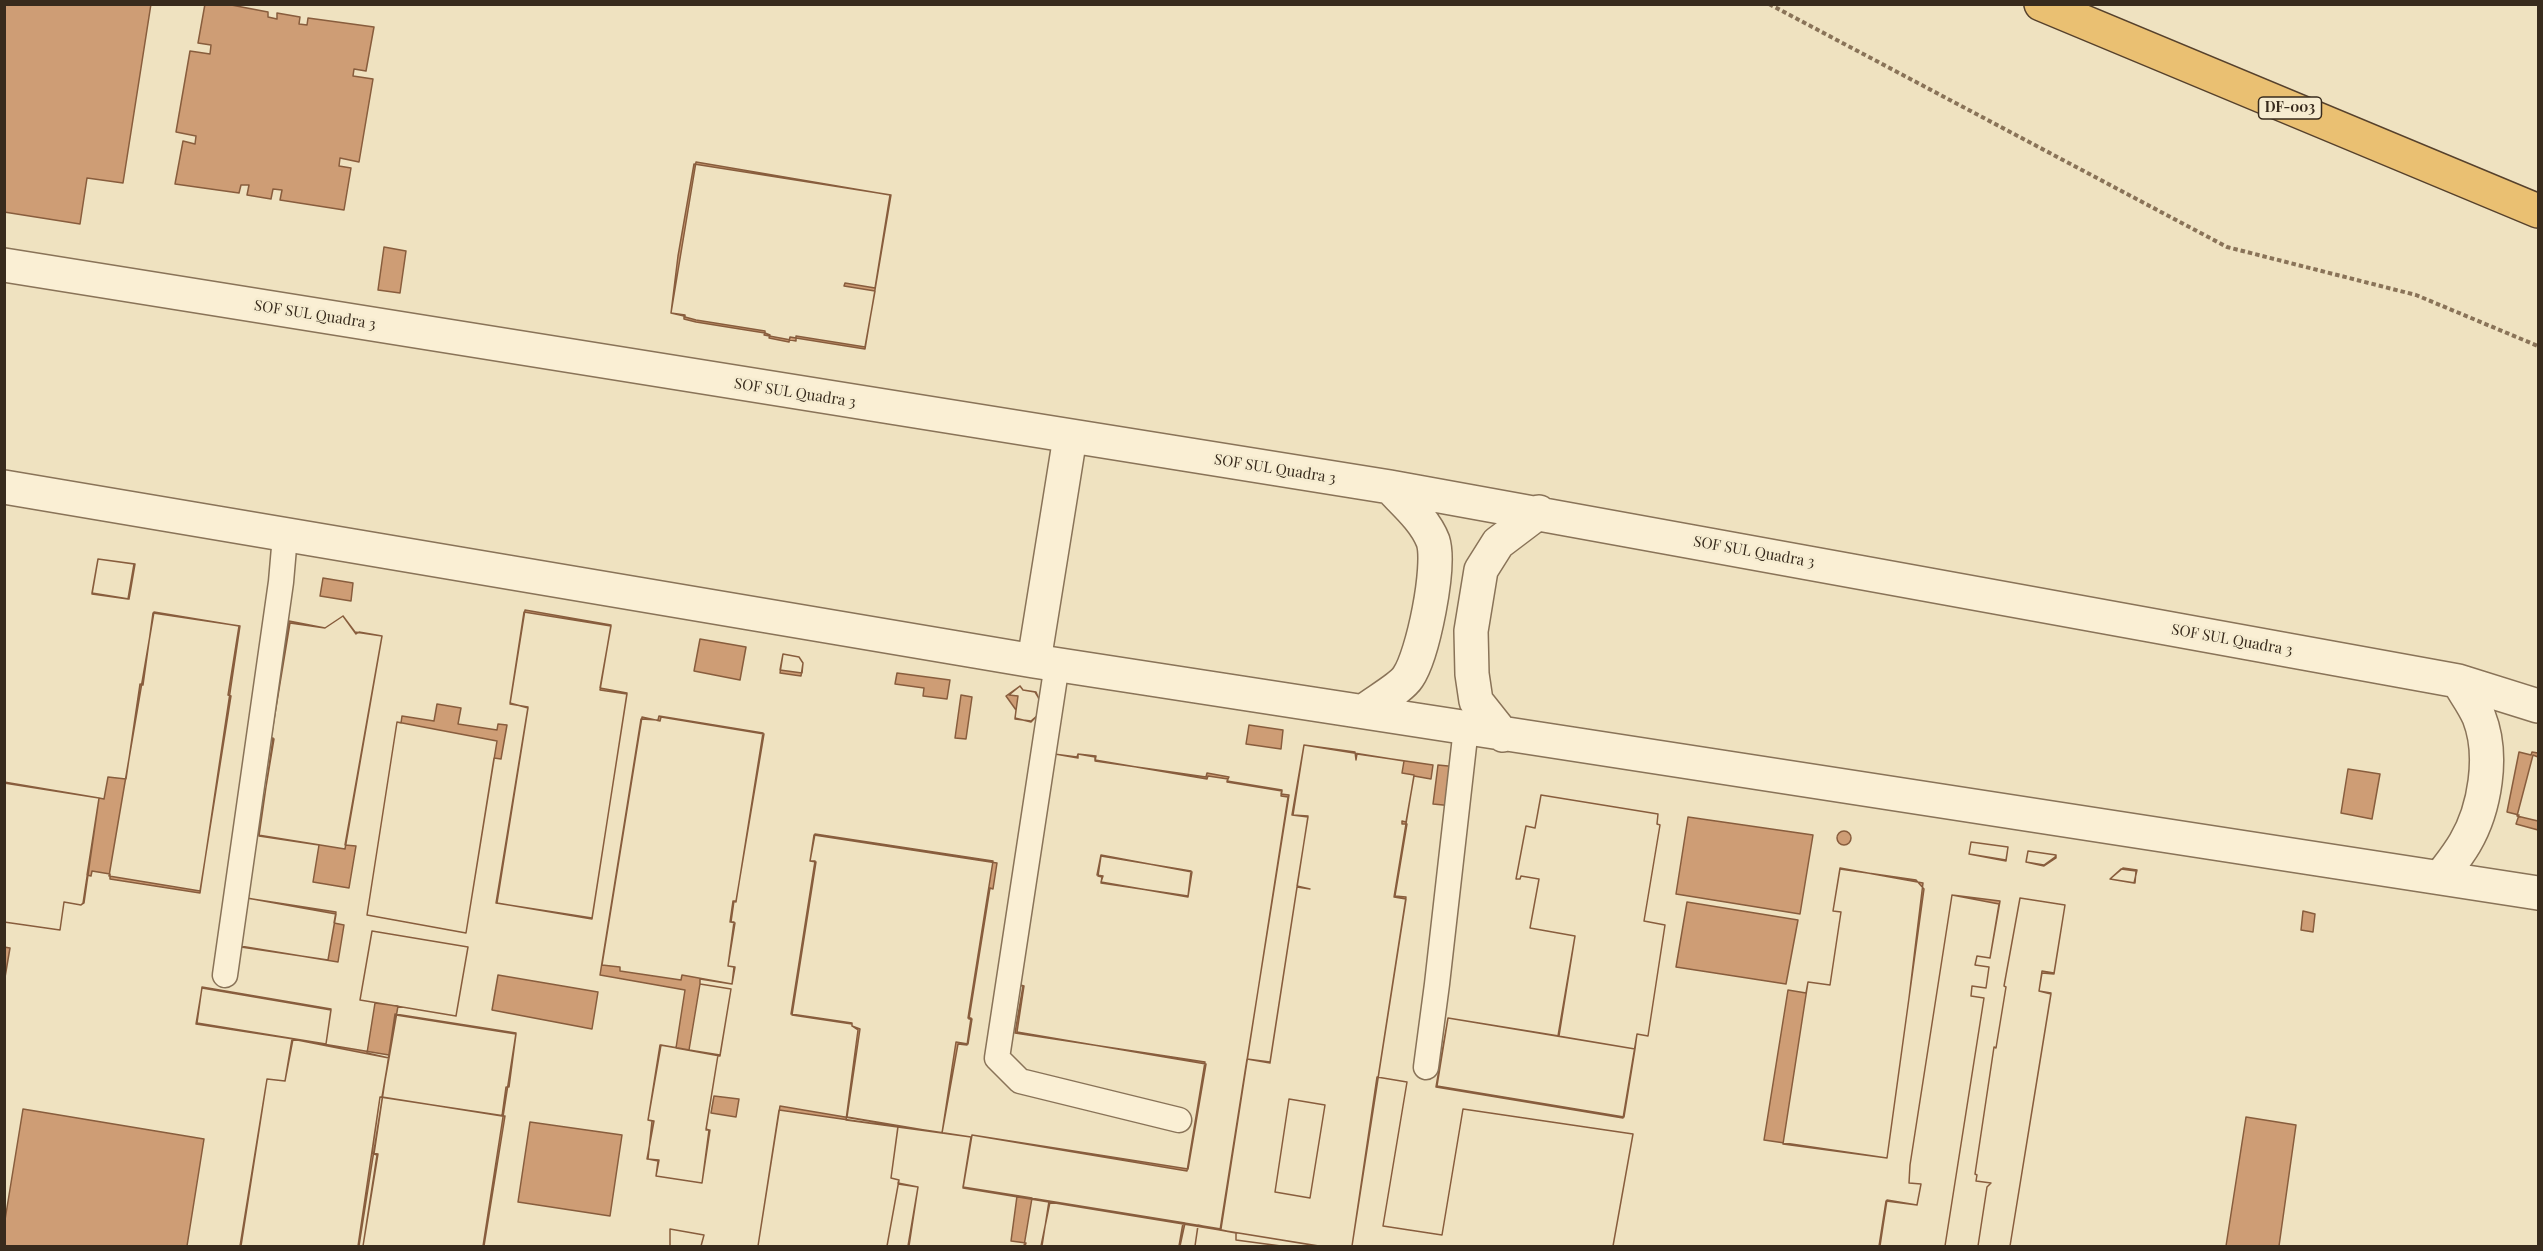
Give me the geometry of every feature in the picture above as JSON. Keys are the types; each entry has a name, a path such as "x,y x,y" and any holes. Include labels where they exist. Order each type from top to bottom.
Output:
{"highway":[{"name":"DF-003","path":"2041,4 2538,211"}],"street":[{"name":"SOF SUL Quadra 3","path":"4,265 1539,512 2458,681 2538,706"},
{"path":"1046,662 1070,437"},
{"path":"4,487 1046,662 1503,735 2538,893"},
{"path":"1364,711 1408,678 1425,637 1433,581 1433,543 1423,523 1390,487"},
{"path":"1503,735 1476,701 1472,674 1471,631 1481,570 1498,543 1539,512"},
{"path":"2441,877 2466,842 2480,807 2486,773 2485,745 2479,718 2458,681"}],"lane":[{"path":"225,975 285,536"},
{"path":"1046,662 997,1058 1020,1081 1179,1120"},
{"path":"1426,1066 1466,728"}],"path":[{"path":"1769,4 2228,247 2416,295 2538,346"}],"building":[{"path":"4,4 151,4 123,183 87,178 80,224 4,212"},
{"path":"205,4 226,4 268,12 268,17 277,19 277,13 300,17 299,24 307,25 308,18 374,27 366,71 354,69 353,76 373,79 359,162 340,158 339,166 351,168 344,210 280,200 282,190 273,189 271,199 247,195 249,185 241,185 239,193 175,184 183,141 195,144 196,136 176,132 190,51 210,54 211,45 198,43"},
{"path":"696,162 890,195 875,288 845,283 844,286 875,291 865,347 796,336 796,338 790,337 789,342 769,338 770,335 765,331 696,320 685,317 685,315 671,313"},
{"path":"694,164 891,195 865,349 796,338 796,341 764,335 765,333 696,322 671,313"},
{"path":"384,247 406,251 400,293 378,290"},
{"path":"98,559 135,564 129,599 92,593"},
{"path":"98,559 134,564 128,599 92,594"},
{"path":"323,578 353,583 351,601 320,596"},
{"path":"525,610 611,625 600,690 627,694 592,918 496,903 528,707 510,704"},
{"path":"154,612 239,626 228,695 231,696 200,891 109,876"},
{"path":"524,612 611,626 600,688 627,693 592,919 497,903 528,708 510,703"},
{"path":"153,613 240,626 200,893 110,879 110,874 92,871 91,876 87,875 99,798 104,799 108,777 126,779"},
{"path":"343,616 356,634 359,632 382,636 345,849 258,835 290,623 325,628"},
{"path":"343,616 355,632 382,636 345,845 356,846 349,888 313,882 319,845 259,836 273,738 270,738 289,621 325,628"},
{"path":"700,639 746,647 740,680 694,671"},
{"path":"783,654 799,657 803,663 802,673 780,670"},
{"path":"783,654 799,657 803,663 801,676 780,673"},
{"path":"897,673 950,680 947,699 923,696 924,688 895,684"},
{"path":"1020,686 1023,690 1035,692 1040,700 1038,715 1031,721 1015,719 1016,710 1006,696"},
{"path":"1020,686 1023,690 1036,692 1040,702 1037,716 1031,722 1015,718 1018,696 1009,695"},
{"path":"961,695 972,697 966,739 955,738"},
{"path":"437,704 461,708 458,724 497,730 498,724 507,725 501,759 494,758 466,933 367,915 397,722 401,723 402,716 434,721"},
{"path":"659,716 763,733 736,902 733,901 730,922 734,922 728,966 734,967 732,984 700,979 700,984 731,989 720,1056 676,1048 685,990 600,975 641,719 658,720"},
{"path":"642,717 660,721 661,717 764,734 731,922 735,923 728,966 735,967 732,984 682,975 681,980 620,971 620,967 602,965"},
{"path":"397,722 497,741 466,933 367,915"},
{"path":"1249,725 1283,730 1281,749 1246,744"},
{"path":"1304,745 1355,752 1356,760 1357,754 1433,765 1431,779 1414,776 1406,822 1402,821 1402,824 1407,824 1395,896 1406,897 1352,1246 1318,1246 1220,1230 1247,1059 1270,1062 1297,887 1310,889 1297,886 1308,817 1292,815","holes":["1289,1099 1325,1105 1310,1198 1275,1192"]},
{"path":"1304,745 1404,761 1402,773 1414,775 1394,897 1406,899 1352,1246 1319,1246 1220,1230 1247,1059 1270,1063 1308,816 1293,815","holes":["1289,1099 1325,1105 1310,1198 1275,1192"]},
{"path":"2519,752 2531,755 2532,752 2538,753 2538,830 2516,824 2519,815 2507,812"},
{"path":"1054,754 1077,757 1078,754 1096,756 1095,761 1206,777 1207,773 1229,777 1227,781 1282,790 1281,794 1289,795 1220,1230 963,1188 972,1135 1187,1171 1205,1062 1015,1033 1023,986 1017,985","holes":["1101,855 1192,872 1188,897 1101,882 1103,876 1097,875"]},
{"path":"1055,754 1078,758 1078,754 1095,757 1095,760 1207,779 1208,776 1228,779 1227,782 1282,791 1281,796 1288,797 1221,1229 963,1187 972,1135 1188,1169 1206,1064 1017,1032 1024,986 1017,984","holes":["1101,856 1191,871 1188,896 1101,883 1102,877 1098,876"]},
{"path":"2533,755 2538,757 2538,821 2517,816"},
{"path":"1438,765 1458,767 1453,806 1433,804"},
{"path":"2348,769 2380,774 2372,819 2341,813"},
{"path":"4,782 99,798 83,903 81,905 64,902 60,930 4,922"},
{"path":"4,783 99,798 84,903 81,905 64,902 60,930 4,922"},
{"path":"1541,795 1658,814 1657,824 1660,825 1644,921 1665,925 1648,1036 1637,1034 1623,1118 1436,1087 1448,1018 1559,1036 1575,936 1530,928 1539,879 1521,876 1520,879 1516,879 1526,826 1535,828"},
{"path":"1541,795 1658,814 1657,824 1660,825 1644,921 1665,925 1648,1036 1637,1034 1635,1049 1558,1036 1575,936 1530,928 1539,879 1521,876 1520,879 1516,879 1526,826 1535,828"},
{"path":"1688,817 1813,835 1800,914 1676,894"},
{"path":"1841,831 1847,831 1851,838 1847,845 1841,845 1837,841 1837,835"},
{"path":"815,834 993,861 968,1018 971,1018 967,1045 958,1044 942,1133 846,1120 858,1030 852,1024 792,1015 816,862 810,861"},
{"path":"814,835 997,863 993,889 990,888 969,1019 972,1019 968,1044 956,1042 942,1133 847,1117 860,1029 852,1026 852,1023 791,1014 815,861 810,861"},
{"path":"1971,842 2008,847 2006,860 1969,854"},
{"path":"1971,842 2008,847 2006,861 1969,854"},
{"path":"2028,851 2056,855 2044,865 2026,862"},
{"path":"2028,851 2056,855 2056,858 2044,866 2026,862"},
{"path":"1840,868 1923,883 1887,1158 1783,1144 1808,982 1830,985 1841,912 1833,911"},
{"path":"2123,868 2137,870 2134,883 2110,879"},
{"path":"1840,869 1916,880 1924,889 1887,1158 1764,1140 1788,990 1806,993 1808,982 1830,985 1841,912 1833,911"},
{"path":"2121,869 2136,871 2135,883 2110,879"},
{"path":"1952,895 1999,904 1990,958 1977,956 1975,965 1989,967 1986,988 1972,986 1971,996 1984,998 1945,1246 1879,1246 1886,1201 1917,1205 1921,1184 1909,1183 1910,1165"},
{"path":"1952,895 2000,901 1990,958 1977,956 1975,965 1989,967 1986,988 1972,986 1971,996 1984,998 1945,1246 1880,1246 1887,1200 1917,1205 1921,1184 1909,1183 1910,1165"},
{"path":"246,898 336,912 334,923 344,925 338,962 240,946"},
{"path":"247,898 336,914 328,960 241,947"},
{"path":"2020,898 2065,905 2054,973 2042,971 2039,991 2051,994 2010,1246 1978,1246 1987,1187 1991,1183 1976,1181 1977,1175 1975,1174"},
{"path":"2020,898 2065,905 2054,974 2042,973 2039,991 2051,993 2010,1246 1978,1246 1987,1187 1991,1183 1976,1181 1977,1175 1975,1174"},
{"path":"1687,902 1798,920 1786,984 1676,967"},
{"path":"2303,911 2315,914 2313,932 2301,930"},
{"path":"372,931 468,947 456,1016 360,1000"},
{"path":"372,931 468,947 456,1016 360,1000"},
{"path":"4,947 10,948 4,983"},
{"path":"498,975 598,992 592,1029 492,1010"},
{"path":"700,984 731,989 720,1055 689,1050"},
{"path":"202,987 331,1009 326,1044 197,1023"},
{"path":"202,988 331,1010 326,1044 196,1024"},
{"path":"375,1003 398,1006 389,1058 367,1053"},
{"path":"395,1014 516,1033 483,1246 363,1246"},
{"path":"396,1015 516,1034 509,1087 506,1087 502,1116 382,1097"},
{"path":"1448,1018 1635,1049 1624,1117 1437,1086"},
{"path":"292,1039 389,1058 382,1097 380,1097 358,1246 241,1246 267,1079 285,1081"},
{"path":"293,1039 389,1055 359,1246 240,1246 267,1079 285,1081"},
{"path":"660,1045 718,1055 706,1129 709,1130 702,1183 656,1176 658,1161 648,1159 652,1121 648,1120"},
{"path":"661,1045 718,1055 706,1130 710,1130 702,1183 656,1176 659,1160 647,1159 654,1121 648,1120"},
{"path":"1377,1077 1407,1082 1383,1226 1442,1235 1463,1109 1633,1134 1613,1246 1352,1246"},
{"path":"1377,1077 1407,1082 1383,1226 1442,1235 1463,1109 1633,1134 1613,1246 1352,1246"},
{"path":"714,1096 739,1099 736,1117 711,1113"},
{"path":"380,1097 505,1116 484,1246 363,1246 378,1154 372,1153"},
{"path":"780,1106 898,1126 891,1178 899,1180 887,1246 758,1246"},
{"path":"23,1109 204,1139 187,1246 4,1246 4,1226"},
{"path":"779,1110 898,1127 891,1178 899,1180 887,1246 758,1246"},
{"path":"2246,1117 2296,1125 2279,1246 2226,1246"},
{"path":"530,1122 622,1135 610,1216 518,1202"},
{"path":"898,1126 971,1137 963,1187 1032,1198 1024,1246 908,1246 918,1187 898,1183 899,1180 891,1178"},
{"path":"898,1127 971,1137 963,1188 1017,1196 1011,1241 1026,1243 1025,1246 909,1246 918,1187 898,1184 899,1180 891,1178"},
{"path":"1049,1201 1185,1223 1180,1246 1042,1246"},
{"path":"1050,1202 1183,1223 1179,1246 1041,1246"},
{"path":"1198,1225 1236,1233 1236,1240 1281,1246 1195,1246"},
{"path":"1198,1226 1236,1233 1236,1240 1281,1246 1195,1246"},
{"path":"670,1229 704,1235 701,1246 670,1246"},
{"path":"670,1229 704,1235 701,1246 670,1246"}]}
